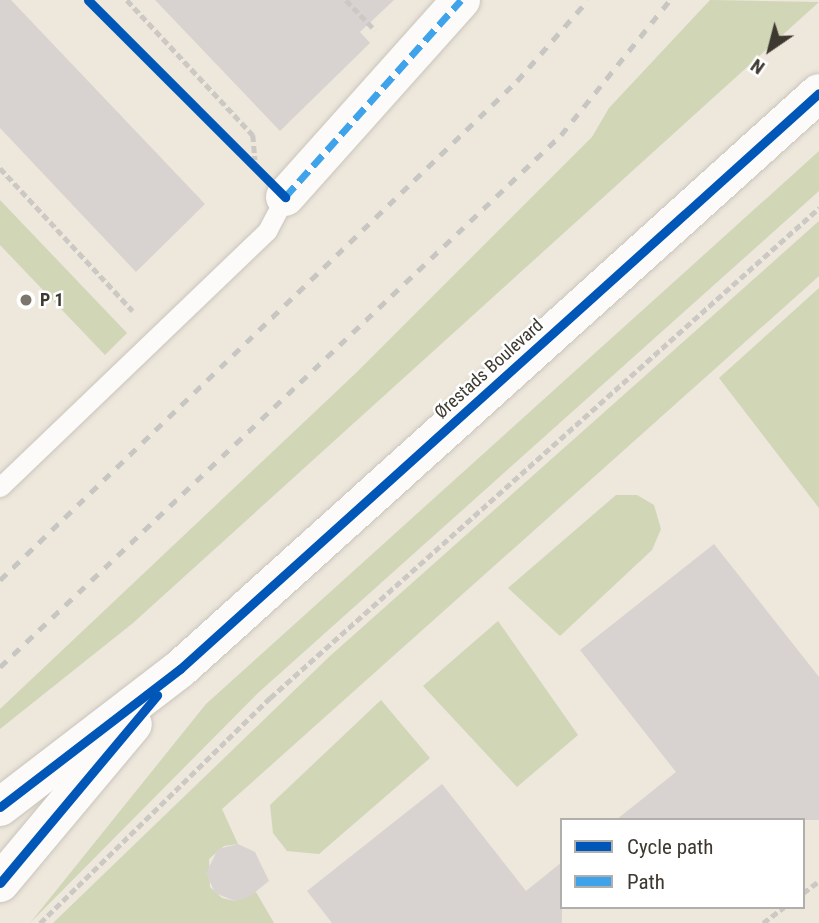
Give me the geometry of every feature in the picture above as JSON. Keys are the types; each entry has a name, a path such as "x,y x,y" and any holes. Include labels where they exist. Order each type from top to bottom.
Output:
{"street":[{"path":"285,197 461,0"},
{"name":"Ørestads Boulevard","path":"0,807 180,669 819,93"},
{"name":"Ørestads Boulevard","path":"0,883 180,669"}],"lane":[{"path":"0,487 267,231 285,197"}],"path":[{"path":"127,0 253,135 256,168"},
{"path":"0,168 157,336"},
{"path":"40,923 270,698 819,208"},
{"path":"763,923 781,909"}],"green space":[{"path":"710,0 819,2 133,623 0,729 0,709 357,372 592,137 609,108"},
{"path":"819,151 819,191 258,693 30,923 206,704"},
{"path":"0,200 127,333 105,355 0,245"},
{"path":"819,221 819,276 222,809 238,844 224,846 209,859 210,887 222,898 235,901 256,892 274,923 53,923 330,656"},
{"path":"819,288 819,508 719,378"},
{"path":"616,495 637,495 654,505 661,529 652,550 560,636 508,588"},
{"path":"498,621 578,735 517,787 423,686"},
{"path":"381,700 430,758 319,854 287,851 273,833 270,805"}],"building":[{"path":"0,0 11,0 205,204 136,272 0,128"},
{"path":"155,0 394,0 360,32 370,43 280,131"},
{"path":"714,544 819,677 819,820 618,818 676,772 580,650"},
{"path":"442,784 526,891 560,864 562,923 332,923 307,891"},
{"path":"238,844 255,852 269,881 249,897 235,901 215,893 206,873 218,849"}],"railway":[{"path":"0,580 517,81 588,0"},
{"path":"0,667 561,135 670,0"}],"marked path":[{"path":"281,193 285,197 461,0"}],"cycle path":[{"path":"88,0 285,197"},
{"path":"0,807 180,669 819,93"},
{"path":"0,883 157,695"}],"place":[{"name":"P 1","path":"26,300"}]}
